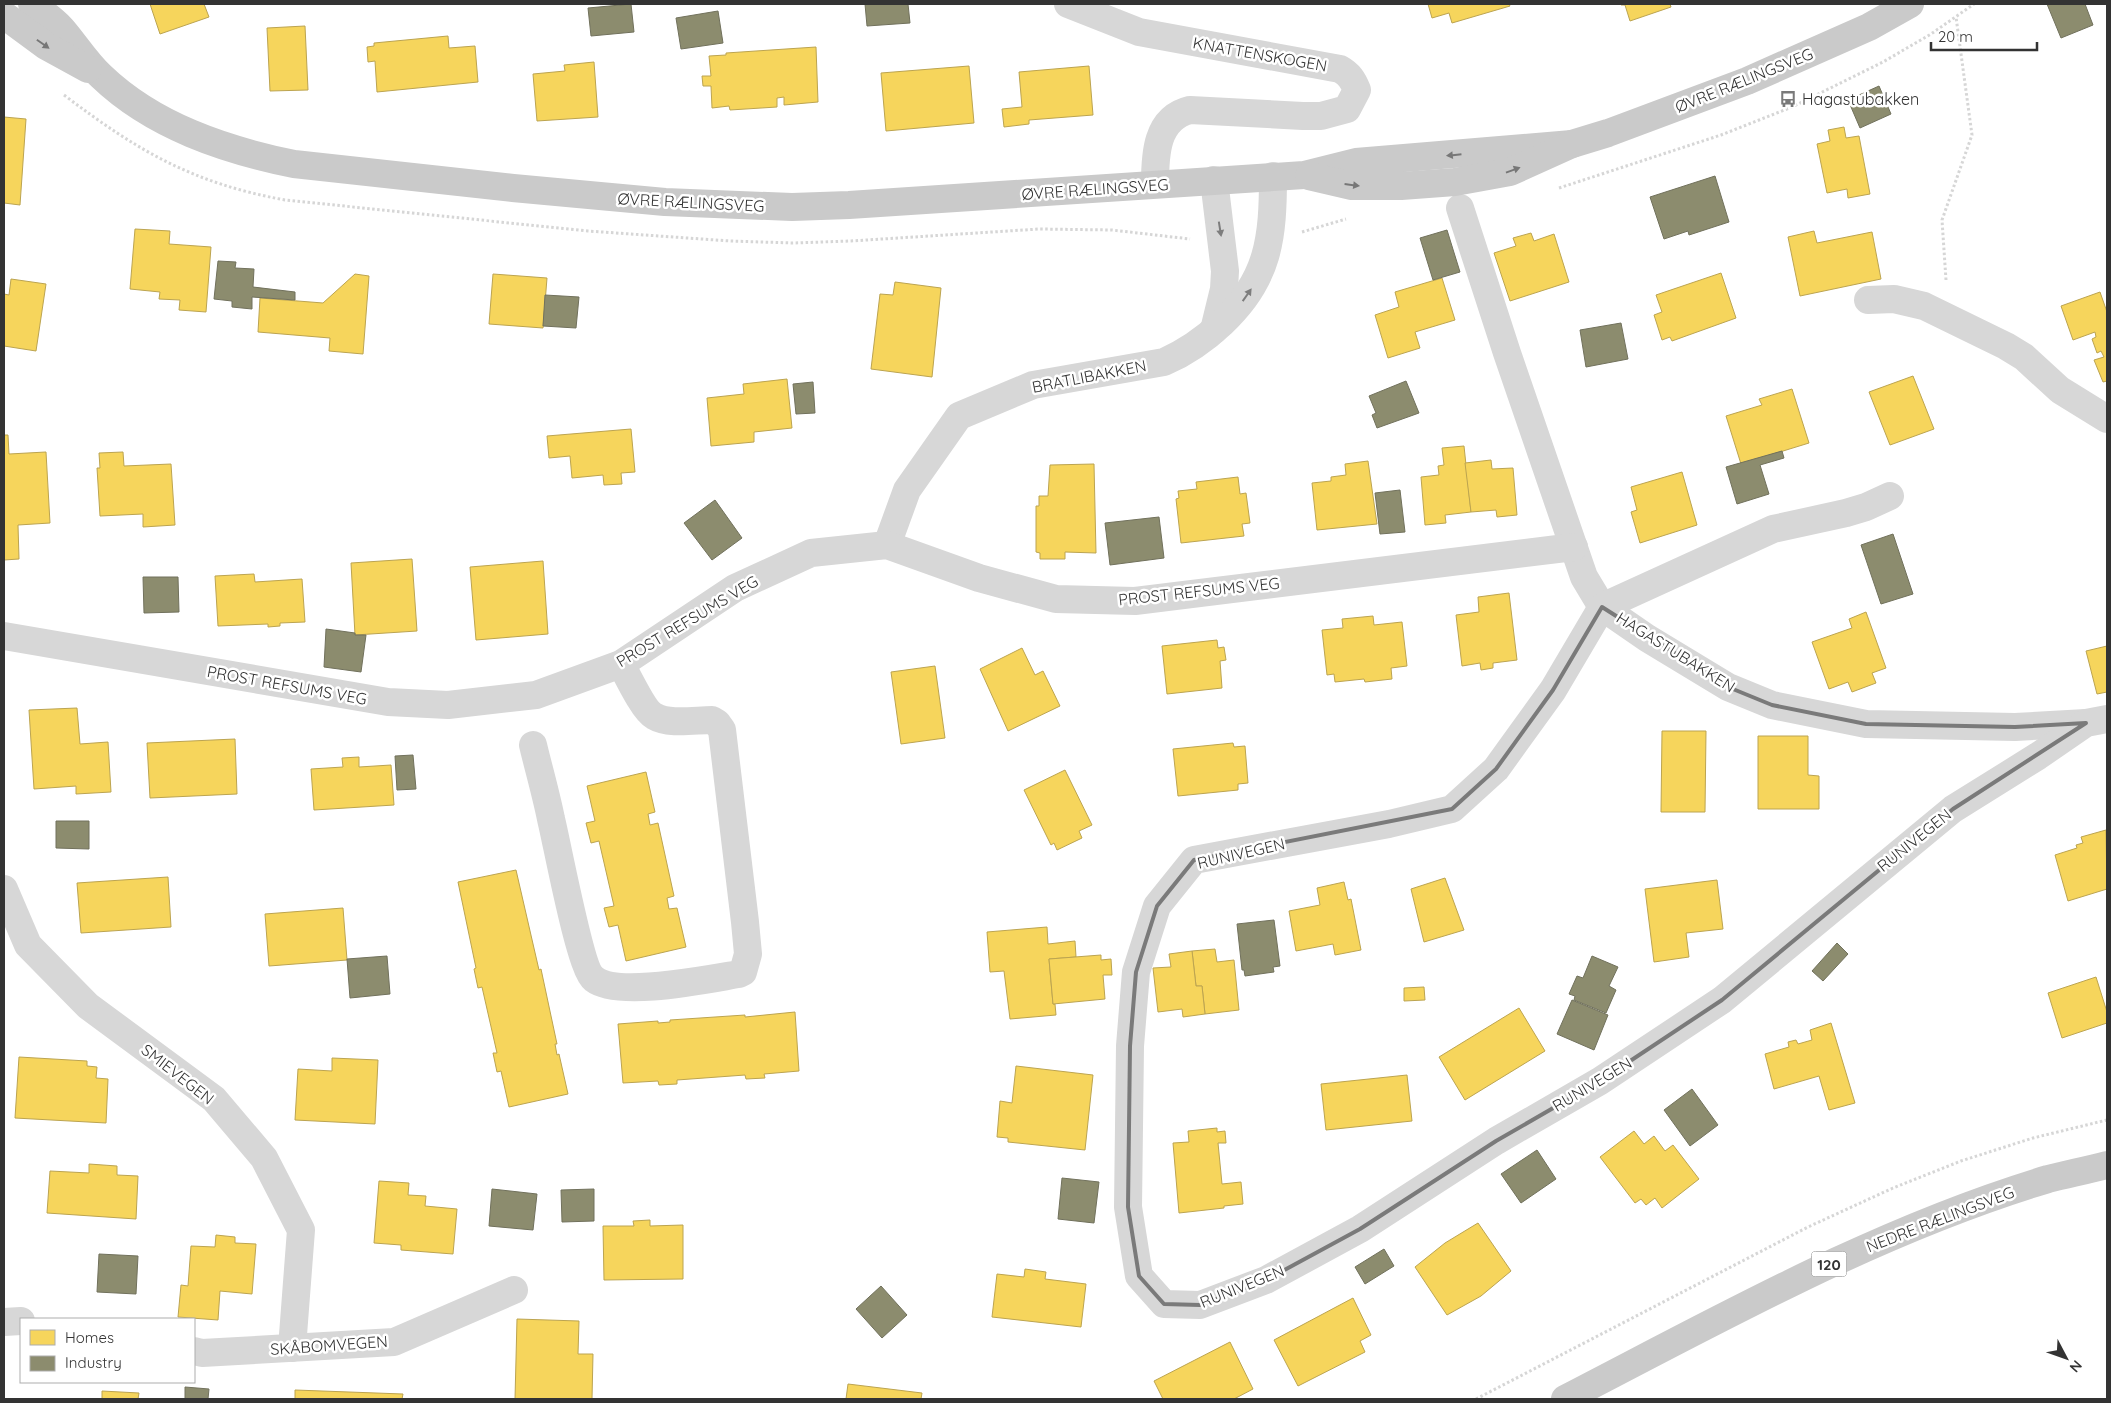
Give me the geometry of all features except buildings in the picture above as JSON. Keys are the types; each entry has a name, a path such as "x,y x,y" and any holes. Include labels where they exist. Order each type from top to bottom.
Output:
{"main road":[{"name":"ØVRE RÆLINGSVEG","path":"32,4 61,28 100,75"},
{"name":"ØVRE RÆLINGSVEG","path":"4,15 46,46 100,75 139,104 176,126 211,142 236,150 294,164 493,186 665,202 792,207 849,205 1304,175 1356,162 1572,144 1608,133 1747,81 1869,27 1910,4"},
{"name":"NEDRE RÆLINGSVEG","path":"1565,1399 1826,1265 1904,1231 1978,1202 2049,1179 2107,1165"}],"street":[{"name":"KNATTENSKOGEN","path":"1068,4 1139,32 1340,68 1354,82 1357,90 1347,109 1321,116 1190,110 1182,112 1172,118 1164,128 1160,138 1155,165 1155,184"},
{"name":"BRATLIBAKKEN","path":"887,545 907,490 960,416 1033,385 1164,362 1184,354 1235,311 1248,296 1263,265 1271,227 1273,176"},
{"path":"1214,180 1225,272 1224,288 1214,330"},
{"name":"HAGASTUBAKKEN","path":"1460,208 1507,354 1584,577 1602,606 1647,638 1728,687 1772,705 1866,724 2015,727 2100,726"},
{"path":"1868,300 1909,301 1924,306 1949,320 2006,346 2024,358 2060,390 2107,418"},
{"path":"1602,606 1773,529 1846,513 1866,507 1890,496"},
{"name":"PROST REFSUMS VEG","path":"4,636 388,702 448,705 536,694 621,664 735,588 811,553 887,545 978,578 1056,599 1134,601 1574,547"},
{"name":"RUNIVEGEN","path":"1602,606 1553,690 1496,769 1452,809 1389,824 1194,860 1157,906 1136,972 1130,1046 1128,1207 1139,1276 1164,1304 1200,1305 1266,1280 1360,1230 1496,1141 1600,1081 1722,1000 1953,809 2038,756 2100,726"},
{"path":"533,745 573,919 589,975 602,984 621,987 669,985 743,972 748,954 722,730 712,720 666,720 653,716 638,695 621,664"},
{"name":"SMIEVEGEN","path":"4,889 28,945 88,1006 214,1099 264,1158 301,1230 292,1348"},
{"name":"SKÅBOMVEGEN","path":"195,1351 202,1353 394,1342 514,1290"},
{"path":"4,1322 20,1321"}],"path":[{"path":"1949,320 1942,220 1972,135 1956,17"},
{"path":"1476,1399 1791,1236 1893,1188 1961,1161 2033,1138 2107,1120"}],"highlighted area":[{"path":"1602,607 1728,687 1772,705 1866,724 2015,727 2086,723 1953,809 1722,1000 1600,1081 1496,1141 1360,1229 1266,1280 1200,1305 1164,1304 1139,1276 1128,1207 1130,1046 1136,972 1157,906 1194,860 1452,809 1496,769 1553,690"}],"place":[{"name":"Hagastubakken","path":"1788,99"}]}
